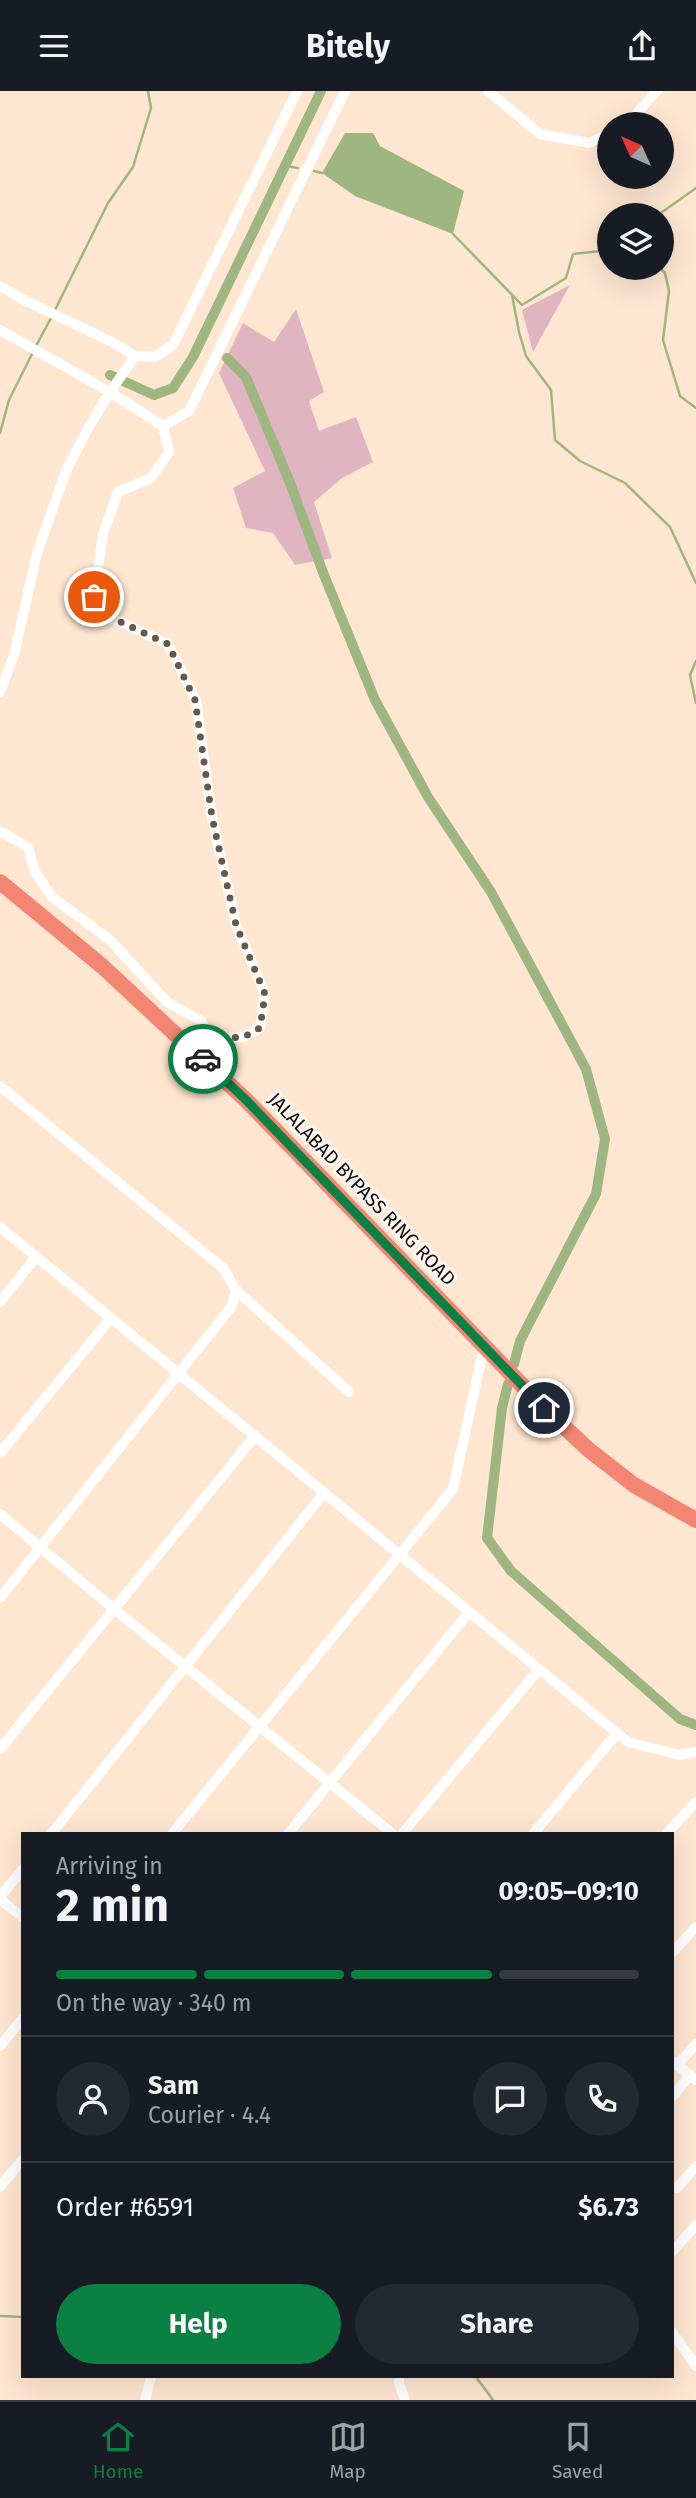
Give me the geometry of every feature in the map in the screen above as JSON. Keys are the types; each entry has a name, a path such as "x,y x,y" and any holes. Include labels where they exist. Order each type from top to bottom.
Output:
{"highway":[{"name":"JALALABAD BYPASS RING ROAD","path":"0,882 102,966 198,1054 589,1450 634,1485 696,1520"}],"street":[{"path":"0,692 14,655 37,553 66,471 111,389 132,360 155,357 173,345 297,91"},
{"path":"163,426 189,411 345,91"},
{"path":"488,91 540,134 589,143 597,139"},
{"path":"639,112 657,91"},
{"path":"0,286 110,341 132,360"},
{"path":"0,330 111,389 163,426 169,452 152,478 118,492 103,534 94,597 112,618 168,644 195,700 212,817 236,925 265,994 260,1028 244,1037 212,1039 198,1054"},
{"path":"0,831 28,847 35,872 52,897 110,940 167,1002 201,1021 212,1039"},
{"path":"0,1086 223,1268 236,1290 349,1392"},
{"path":"0,1227 628,1742 680,1755 696,1752"},
{"path":"0,1302 36,1257"},
{"path":"0,1598 232,1306 236,1290"},
{"path":"0,1453 111,1318"},
{"path":"174,1832 453,1489 484,1346"},
{"path":"0,1749 255,1436"},
{"path":"53,1832 324,1493"},
{"path":"0,1514 391,1832"},
{"path":"290,1832 469,1612"},
{"path":"404,1832 539,1669"},
{"path":"535,1832 617,1733"},
{"path":"668,1832 696,1803"},
{"path":"21,1872 0,1898 21,1916"},
{"path":"674,1951 696,1927"},
{"path":"0,2046 21,2020"},
{"path":"674,2096 693,2078 675,2063 696,2044"},
{"path":"0,2187 21,2161"},
{"path":"677,2188 696,2165"},
{"path":"674,2250 696,2225"},
{"path":"674,2335 696,2366"},
{"path":"145,2400 151,2378"},
{"path":"399,2378 405,2400"}],"shaded area":[{"path":"345,133 373,133 380,146 464,191 453,234 355,196 322,173"},
{"path":"570,285 533,352 522,310"},
{"path":"296,309 324,392 309,401 319,431 356,417 373,462 342,478 314,502 332,558 295,565 273,533 246,528 233,488 265,471 219,373 243,323 274,342"}],"waterway":[{"path":"54,312 108,203 133,167 151,108 148,91"},
{"path":"110,375 154,395 173,388 193,357 321,91"},
{"path":"285,166 298,168"},
{"path":"314,171 322,173"},
{"path":"674,204 696,188"},
{"path":"453,234 522,305 566,278 573,254 597,251"},
{"path":"667,280 669,291 663,340 680,396 696,408"},
{"path":"512,295 526,356 551,390 555,440 580,461 625,483 670,527 696,583"},
{"path":"36,346 51,318"},
{"path":"0,433 9,400 33,352"},
{"path":"227,358 246,377 375,700 428,797 491,892 586,1069 605,1139 596,1194 520,1341 514,1364"},
{"path":"696,661 690,675 696,703"},
{"path":"508,1384 502,1408 487,1538 511,1571 680,1719 696,1725"},
{"path":"0,2316 21,2317"},
{"path":"477,2378 493,2400"}],"way so far":[{"path":"94,597 112,618 168,644 195,700 212,817 236,925 265,994 260,1028 244,1037 212,1039 198,1054 203,1059"}],"route":[{"path":"203,1059 246,1100 544,1408"}]}
